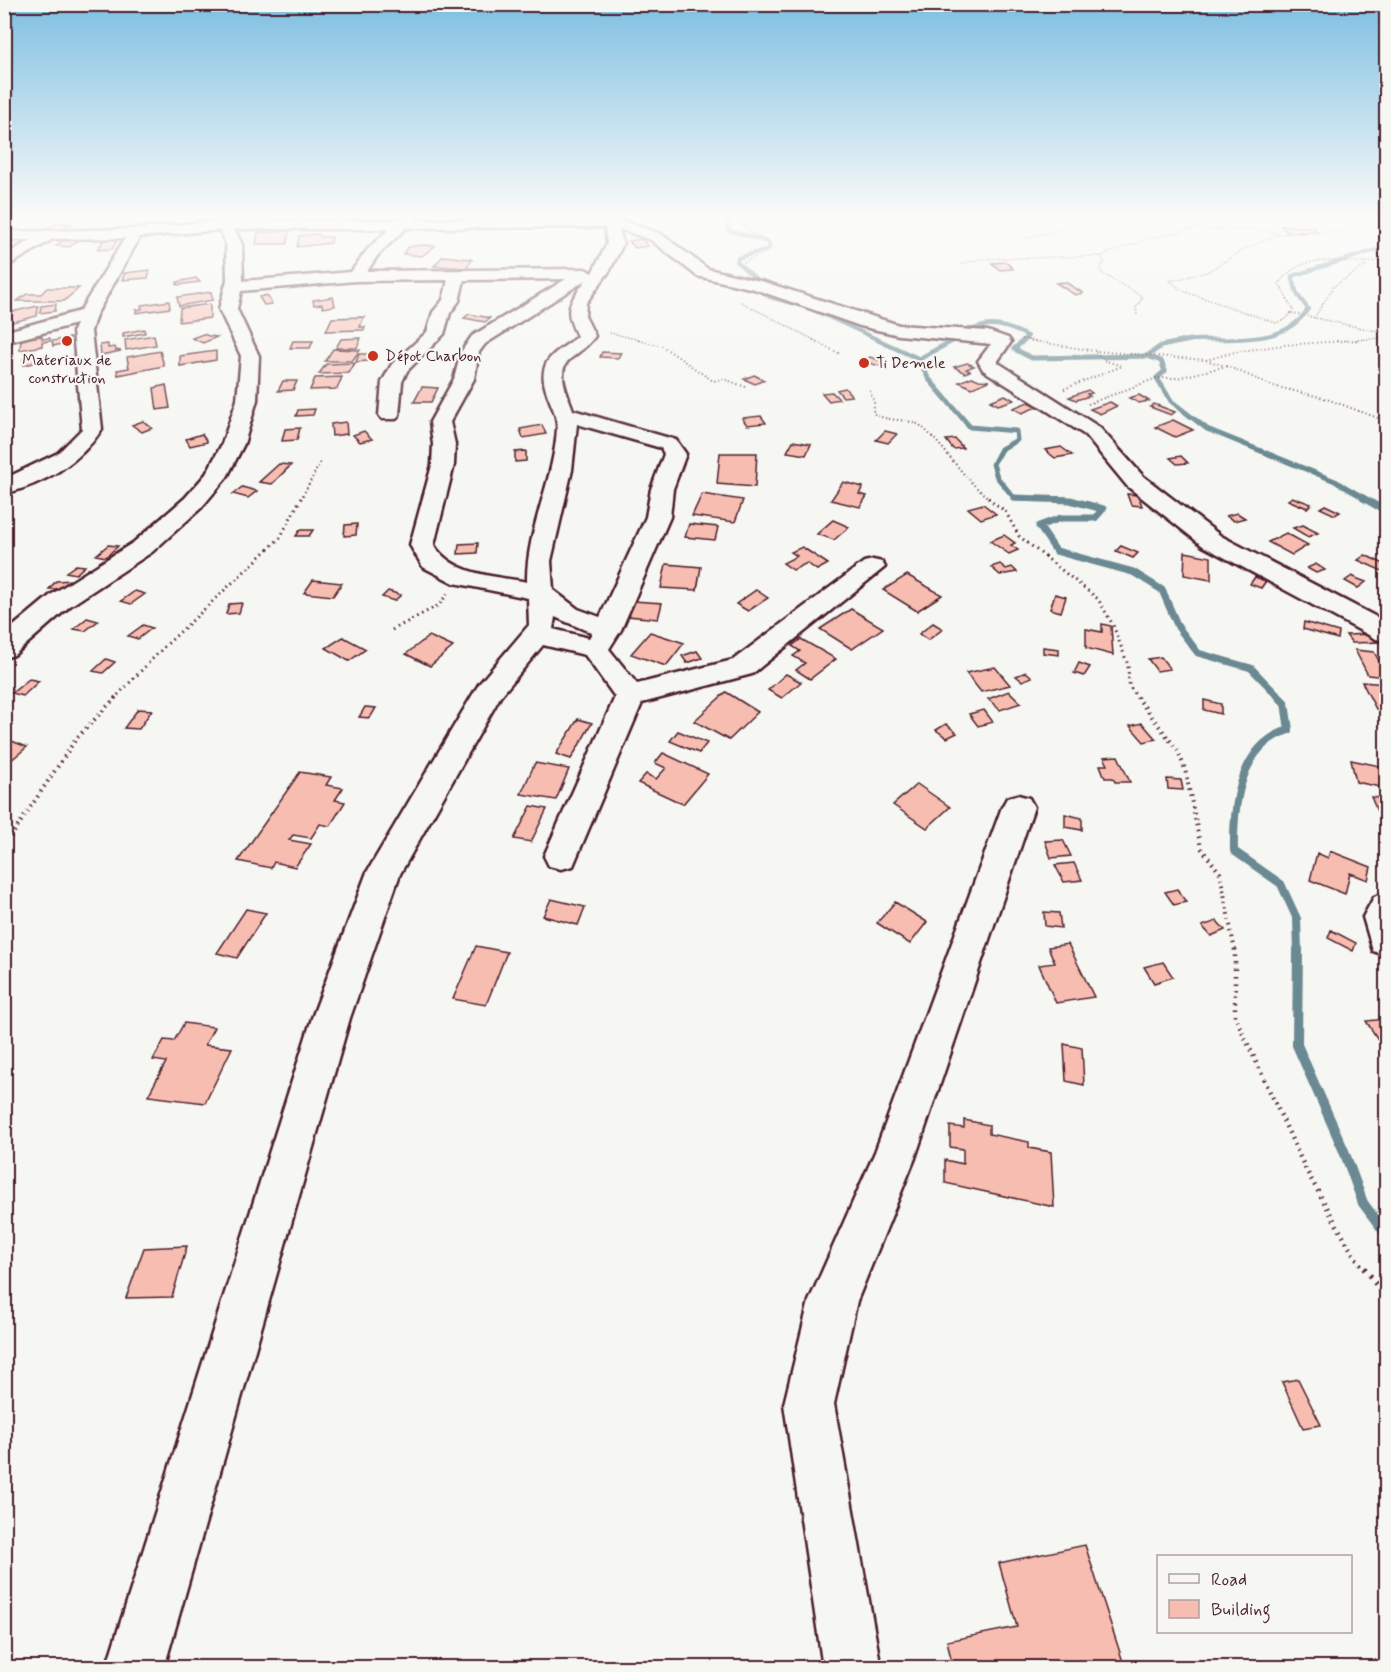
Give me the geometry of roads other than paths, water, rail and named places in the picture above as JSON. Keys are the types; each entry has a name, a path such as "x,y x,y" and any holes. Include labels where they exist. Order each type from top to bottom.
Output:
{"street":[{"path":"4,487 48,467 84,443 92,429 82,331 87,315 99,294"},
{"path":"4,649 61,600 143,547 193,503 216,477 233,444 248,400 250,356 228,309 231,294"},
{"path":"389,415 392,382 399,368 435,334 442,312 451,301 453,294"},
{"path":"556,294 478,340 470,352 464,379 440,422 444,444 443,465 422,545 432,562 463,578 540,592 601,639 630,696"},
{"path":"135,1668 332,1018 384,872 489,691 542,626 539,561 561,470 568,427 553,379 555,366 562,356 577,347 586,336 583,325 576,316 582,294"},
{"path":"783,294 899,330 988,336 1002,342 987,360 990,366 1092,431 1135,481 1212,541 1386,633"},
{"path":"4,338 87,315"},
{"path":"565,414 669,444 675,454 662,489 658,517 601,639"},
{"path":"56,438 92,429"},
{"path":"4,475 20,460"},
{"path":"630,696 742,667 873,567"},
{"path":"535,635 561,639 601,639"},
{"path":"561,856 630,696"},
{"path":"852,1668 809,1404 833,1301 894,1158 1018,807"},
{"path":"1386,907 1381,917 1386,940"}],"waterway":[{"path":"767,294 769,297 809,308 881,341"},
{"path":"1188,340 1249,338 1283,331 1297,322 1308,309 1297,294"},
{"path":"952,341 981,326 989,325 1007,327 1028,336 1022,341"},
{"path":"878,340 919,359"},
{"path":"919,359 954,340"},
{"path":"1024,340 1014,349 1032,358 1147,356"},
{"path":"1147,356 1161,346 1188,340"},
{"path":"1178,341 1188,340"},
{"path":"1147,356 1161,361 1165,371 1157,378 1171,401 1207,429 1335,481 1366,499"},
{"path":"919,359 928,378 970,427 1016,431 1017,440 1001,449 993,464 997,477 1014,498"},
{"path":"1014,498 1042,499"},
{"path":"1014,498 1042,499"},
{"path":"1363,498 1386,511"},
{"path":"1042,499 1067,499"},
{"path":"1042,499 1070,500 1103,509 1095,518 1061,518 1039,526 1056,551 1133,572 1162,590 1178,627 1198,653 1251,668 1281,699"},
{"path":"1281,699 1285,703 1289,730 1272,738 1259,749 1249,763 1238,797 1234,851 1281,884 1297,919 1298,950"},
{"path":"1298,950 1297,1045 1344,1151 1363,1203 1386,1234"}],"place":[{"name":"Materiaux de construction","path":"67,341"},
{"name":"Dépot Charbon","path":"373,356"},
{"name":"Ti Demele","path":"864,363"}]}
